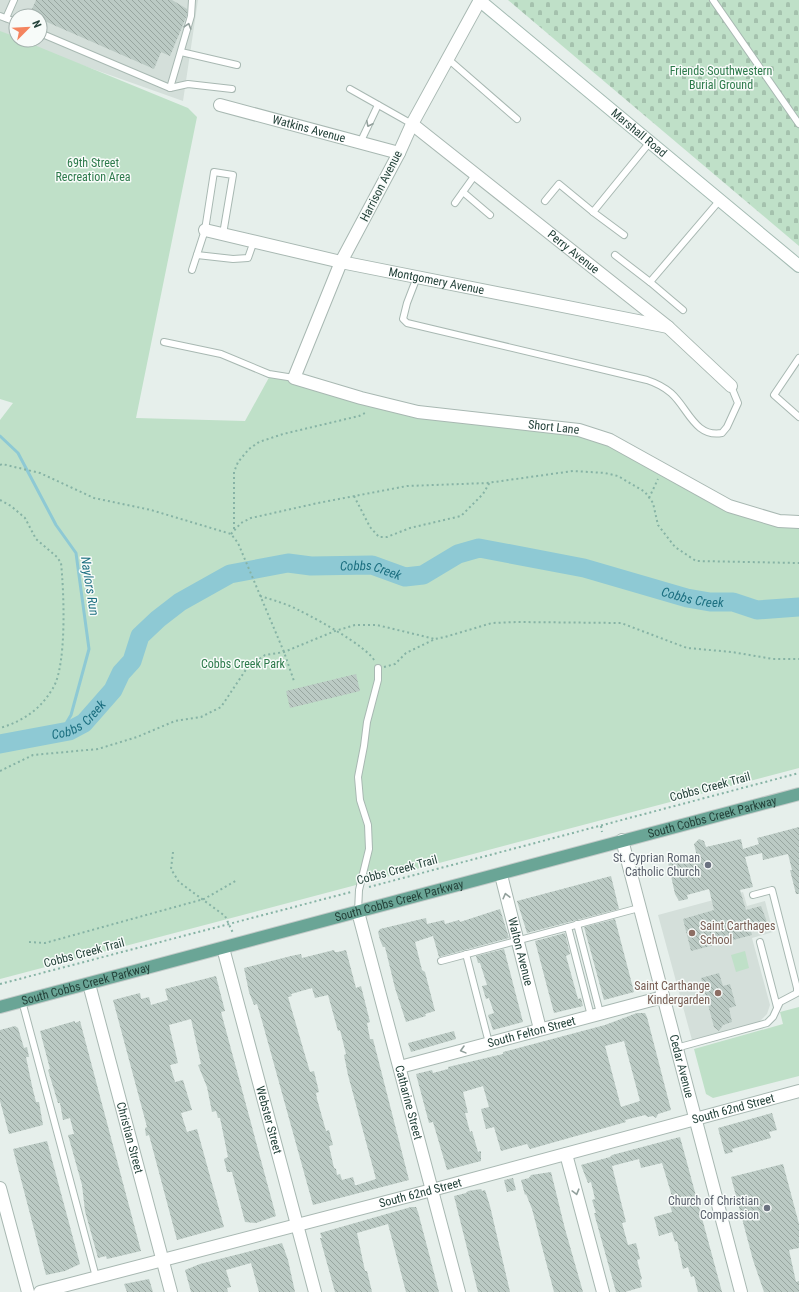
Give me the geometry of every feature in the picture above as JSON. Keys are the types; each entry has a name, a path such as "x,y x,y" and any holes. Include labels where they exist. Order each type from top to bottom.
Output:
{"main road":[{"name":"South Cobbs Creek Parkway","path":"0,1007 500,875 622,840 799,794"}],"street":[{"name":"Harrison Avenue","path":"294,378 341,262 412,124 480,0"},
{"name":"Marshall Road","path":"480,0 720,200 794,258 799,266"},
{"name":"Watkins Avenue","path":"220,105 398,153"},
{"name":"Perry Avenue","path":"412,124 668,327 731,386"},
{"name":"Montgomery Avenue","path":"205,230 341,262 668,327"},
{"name":"Short Lane","path":"294,378 379,403 418,412 579,430 610,440 728,506 780,521 799,522"},
{"name":"Cedar Avenue","path":"622,840 741,1292"},
{"name":"Walton Avenue","path":"500,875 540,1029"},
{"name":"Catharine Street","path":"358,912 459,1292"},
{"name":"Webster Street","path":"223,948 315,1292"},
{"name":"Christian Street","path":"89,984 171,1292"},
{"name":"South Felton Street","path":"400,1067 663,997"},
{"name":"South 62nd Street","path":"40,1292 432,1190 799,1091"},
{"path":"566,1154 603,1292"},
{"path":"0,1188 28,1292"}],"lane":[{"path":"3,17 14,0"},
{"path":"170,88 191,16 192,0"},
{"path":"713,0 799,124"},
{"path":"48,36 170,88 188,84 232,89"},
{"path":"181,52 237,65"},
{"path":"448,59 518,119"},
{"path":"350,89 412,124"},
{"path":"360,143 378,104"},
{"path":"593,212 650,142"},
{"path":"192,270 205,230 214,172 233,175 223,234"},
{"path":"455,203 475,175"},
{"path":"545,201 559,184 624,235"},
{"path":"462,192 490,215"},
{"path":"650,282 720,200"},
{"path":"197,255 232,259 248,258 254,241"},
{"path":"615,255 683,310"},
{"path":"417,277 404,312 404,319 407,323 647,380 661,386 673,394 698,426 710,434 722,433 727,427 738,404 731,386"},
{"path":"164,342 221,354 269,374 294,378"},
{"path":"799,358 774,395 799,417"},
{"path":"358,912 359,890 369,849 368,825 360,800 358,777 364,746 366,722 378,680 378,668"},
{"path":"676,1048 767,1023 773,1017 777,1007 784,999 794,996 797,993 772,890 753,895"},
{"path":"440,961 639,908"},
{"path":"577,924 596,1014"},
{"path":"568,927 596,1014"},
{"path":"760,942 777,1007"},
{"path":"466,954 489,1044"},
{"path":"22,1001 96,1277"}],"path":[{"path":"234,530 234,472 238,462 249,449 259,442 283,434 359,416 379,403"},
{"path":"0,466 40,473 94,498 151,510 230,534 238,543 284,652 294,681"},
{"path":"649,498 663,470"},
{"path":"230,534 241,523 251,518 407,486 490,482 573,471 605,473 618,476 645,492 652,502 658,525 675,546 696,561 799,563"},
{"path":"354,496 374,532 379,537 388,537 410,528 461,516 483,494 490,482"},
{"path":"0,500 11,506 25,518 36,539 57,557 61,563 63,631 60,663 53,688 25,719 0,728"},
{"path":"260,596 290,606 362,647 373,656 378,668"},
{"path":"395,664 406,652 435,639 492,624 565,621 621,623 687,648 732,652 773,659 799,659"},
{"path":"0,771 33,755 98,749 137,737 175,721 201,717 221,707 247,668 265,655 284,652 335,631 355,625 377,625 435,639"},
{"name":"Cobbs Creek Trail","path":"0,984 799,773"},
{"path":"601,826 602,832"},
{"path":"173,852 171,869 178,882 204,899 225,916 230,924 236,945"},
{"path":"29,942 45,943 204,899 237,880"}],"shaded area":[{"path":"0,0 198,0 183,101 34,48 48,48 48,8 8,8 8,39 0,36"},
{"path":"743,892 747,906 765,901 773,932 752,938 770,1005 767,1014 758,1023 692,1040 658,915"}],"green space":[{"name":"Friends Southwestern Burial Ground","path":"508,0 799,0 799,246"},
{"name":"Cobbs Creek Park","path":"0,31 8,34 8,48 42,48 188,108 197,117 136,418 245,421 272,372 450,416 598,437 764,516 799,516 799,768 0,979 0,420 13,403 0,399"},
{"path":"745,951 749,968 736,972 731,955"},
{"path":"799,1007 799,1076 713,1098 706,1094 694,1049 783,1024 780,1012"}],"building":[{"path":"36,0 172,0 187,9 187,15 170,56 161,52 154,69 48,23 48,8 32,8"},
{"path":"356,674 360,691 290,708 286,691"},
{"path":"799,827 799,894 796,894 788,854 763,860 762,853 745,857 753,887 740,890 746,910 761,906 767,926 751,931 752,935 691,951 683,919 714,910 709,889 687,895 688,899 679,901 675,894 668,862 678,859 679,862 697,856 694,844 699,839 704,841 706,847 741,839 743,849 759,844 757,838"},
{"path":"611,876 619,909 527,933 517,901"},
{"path":"500,909 509,938 439,957 433,936 415,942 422,970 425,972 435,1011 425,1014 426,1016 406,1022 395,988 385,947 383,947 380,940 378,932 380,929 426,918 427,924 444,920 445,924 459,920 460,922"},
{"path":"615,919 634,992 604,1000 584,927"},
{"path":"565,933 570,954 566,956 578,999 581,998 583,1006 554,1013 535,941"},
{"path":"504,949 523,1022 493,1030 488,1015 494,1013 489,998 486,999 482,986 487,985 480,963 478,963 476,956"},
{"path":"334,950 335,952 338,952 346,950 356,988 361,986 370,1022 367,1023 370,1039 373,1039 409,1180 313,1205 262,1021 257,1004 254,1005 249,992 244,968 301,954 302,958","holes":["312,988 315,998 328,995 338,1031 340,1030 346,1054 344,1055 348,1075 376,1179 357,1185 355,1185 353,1177 342,1180 340,1174 337,1175 336,1169 334,1168 329,1146 333,1145 329,1130 326,1131 317,1099 316,1093 319,1092 314,1071 310,1072 288,997 292,996 291,994"]},
{"path":"719,973 723,986 730,984 736,1006 729,1008 732,1022 723,1025 719,1031 714,1027 701,978"},
{"path":"216,976 225,1011 221,1012 276,1216 256,1223 245,1222 232,1172 227,1172 224,1159 228,1157 220,1118 218,1118 216,1111 212,1112 207,1087 198,1065 201,1064 191,1019 169,1025 178,1063 170,1065 175,1082 183,1080 192,1110 181,1113 187,1132 197,1129 224,1227 177,1240 149,1135 146,1136 145,1128 147,1127 113,1000 140,993 141,999 149,997 151,1005 168,1000 165,989"},
{"path":"637,1013 645,1013 671,1110 658,1114 656,1118 645,1115 625,1120 626,1122 530,1149 527,1144 501,1151 494,1127 486,1129 481,1109 489,1107 483,1086 463,1092 468,1113 465,1113 470,1132 472,1131 478,1152 481,1151 481,1161 447,1170 433,1122 429,1123 416,1074 432,1070 433,1073 448,1069 448,1067 503,1054 503,1052 605,1025","holes":["624,1041 640,1101 621,1107 605,1046"]},
{"path":"75,1021 75,1023 80,1021 141,1251 107,1259 106,1256 98,1258 85,1211 82,1185 68,1135 74,1134 70,1118 63,1120 60,1103 58,1103 48,1070 50,1069 40,1031"},
{"path":"15,1026 18,1028 24,1048 27,1047 29,1057 26,1057 36,1102 39,1102 43,1125 9,1134 0,1101 0,1030"},
{"path":"454,1031 456,1039 411,1052 408,1043"},
{"path":"772,1113 777,1130 769,1132 771,1138 732,1149 733,1152 725,1154 718,1128"},
{"path":"680,1137 722,1292 698,1292 694,1276 691,1277 688,1267 683,1269 677,1241 675,1242 672,1232 659,1236 654,1217 672,1212 669,1202 672,1201 671,1193 662,1163 641,1168 639,1159 612,1166 626,1222 622,1223 628,1245 636,1243 640,1259 637,1260 642,1279 640,1280 642,1287 625,1292 616,1292 594,1213 596,1213 592,1200 595,1199 591,1182 588,1183 581,1165"},
{"path":"47,1141 80,1264 65,1271 46,1275 13,1149"},
{"name":"Church of Christian Compassion","path":"783,1164 799,1224 799,1248 789,1250 796,1282 799,1281 799,1292 764,1292 753,1260 731,1177"},
{"path":"551,1172 583,1292 554,1292 532,1209 526,1194 525,1195 521,1180 529,1178 531,1175"},
{"path":"513,1178 516,1190 507,1192 504,1180"},
{"path":"481,1189 482,1191 485,1190 490,1206 510,1292 478,1292 454,1196 466,1193 468,1191"},
{"path":"411,1207 416,1207 418,1212 439,1292 406,1292 388,1224 357,1233 365,1271 367,1271 372,1292 335,1292 320,1238 322,1238 320,1233"},
{"path":"282,1243 288,1260 295,1292 259,1292 251,1263 226,1270 231,1287 227,1288 228,1292 191,1292 185,1270 200,1264"},
{"path":"149,1279 153,1292 127,1292 124,1284"}],"waterway":[{"name":"Naylors Run","path":"0,436 18,453 56,525 76,553 89,649 71,715 61,732"},
{"name":"Cobbs Creek","path":"0,744 69,731 84,723 113,690 121,673 132,661 140,636 158,619 180,602 230,574 288,563 311,566 372,565 405,577 423,575 458,554 479,548 584,568 687,598 710,602 733,602 757,610 799,607"}],"place":[{"name":"St. Cyprian Roman Catholic Church","path":"708,865"},
{"name":"Saint Carthages School","path":"692,933"},
{"name":"Saint Carthange Kindergarden","path":"718,993"},
{"name":"Church of Christian Compassion","path":"767,1208"}],"park label":[{"name":"69th Street Recreation Area","path":"93,170"}]}
